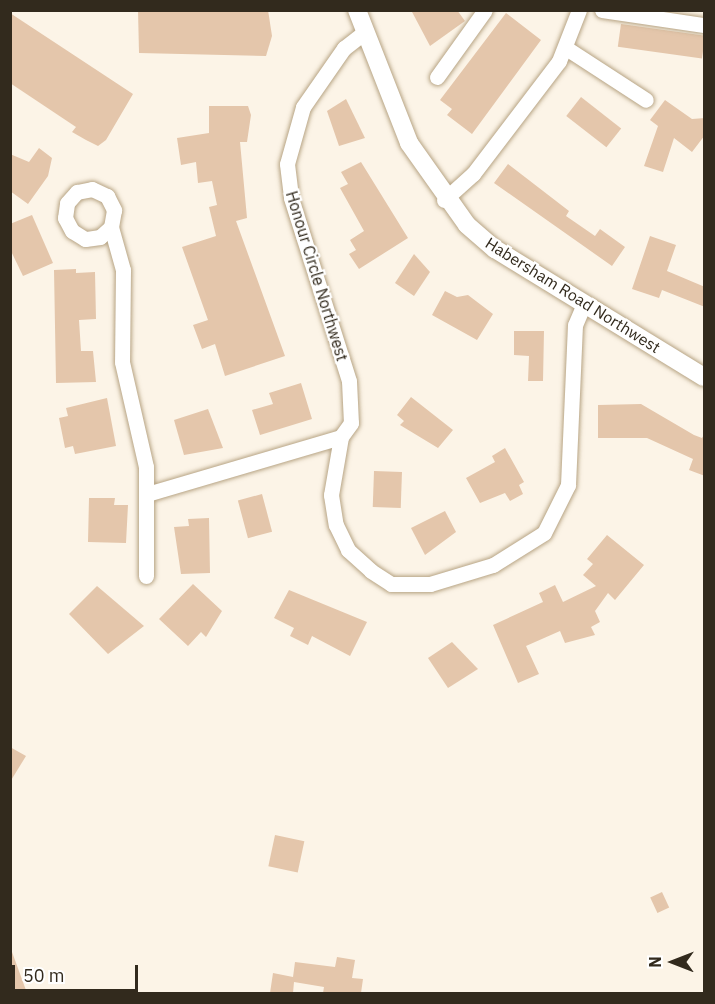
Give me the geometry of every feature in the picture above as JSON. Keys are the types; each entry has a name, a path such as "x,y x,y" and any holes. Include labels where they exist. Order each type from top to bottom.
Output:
{"street":[{"name":"Habersham Road Northwest","path":"357,10 409,143 444,200 495,249 705,377"},
{"path":"437,77 485,10"},
{"path":"444,200 473,174 566,48 579,10"},
{"path":"602,10 705,25"},
{"name":"Honour Circle Northwest","path":"366,31 345,48 303,107 286,164 291,198 349,381 351,423 341,437 331,495 336,525 348,550 391,584 460,577 529,545 558,513 568,485 575,325 584,304"},
{"path":"566,48 646,100"},
{"path":"111,227 123,270 122,362 146,467 146,576"},
{"path":"147,494 341,437"}],"building":[{"path":"138,10 268,10 272,36 266,56 139,53"},
{"path":"411,10 457,10 465,21 430,46"},
{"path":"10,13 133,94 106,140 98,146 72,132 76,127 10,83"},
{"path":"506,13 541,40 472,134 447,115 452,109 440,100"},
{"path":"621,24 704,36 702,59 618,47"},
{"path":"581,97 621,128 606,147 566,116"},
{"path":"346,99 365,138 339,146 327,111"},
{"path":"665,100 692,119 705,118 705,135 692,152 674,138 663,172 644,166 658,126 650,120"},
{"path":"209,106 248,106 251,115 247,142 240,142 247,218 236,221 285,356 225,376 215,344 202,349 193,325 208,320 182,247 216,236 209,207 217,205 212,181 198,183 196,162 181,165 177,138 209,133"},
{"path":"39,148 52,158 48,176 28,204 10,191 10,154 29,162"},
{"path":"361,162 408,238 359,269 349,254 356,250 350,240 364,231 340,188 348,184 341,172"},
{"path":"508,164 569,211 566,216 595,236 600,229 625,247 612,266 494,183"},
{"path":"32,215 53,263 23,276 10,249 10,224"},
{"path":"650,236 676,245 667,271 705,287 705,307 662,290 659,298 632,289"},
{"path":"414,254 430,272 414,296 395,283"},
{"path":"76,269 76,273 95,272 96,319 79,320 81,351 93,351 96,382 56,383 54,270"},
{"path":"445,291 457,297 468,295 493,314 477,340 432,315"},
{"path":"514,331 544,331 543,381 528,381 529,356 514,355"},
{"path":"301,383 312,419 260,435 252,410 273,404 269,393"},
{"path":"411,397 453,430 438,448 400,425 404,421 397,415"},
{"path":"107,398 116,446 75,454 73,446 65,448 59,418 68,416 66,408"},
{"path":"641,404 694,435 702,438 705,433 705,476 689,470 693,459 647,438 598,438 598,405"},
{"path":"208,409 223,448 184,455 174,420"},
{"path":"505,448 524,482 519,485 523,494 510,501 505,493 480,503 466,478 495,462 492,456"},
{"path":"374,471 402,472 401,508 373,507"},
{"path":"262,494 272,532 248,538 238,500"},
{"path":"89,498 115,498 114,505 128,505 126,543 88,542"},
{"path":"445,511 456,532 425,555 411,528"},
{"path":"209,518 210,573 181,574 174,527 189,526 188,519"},
{"path":"607,535 644,565 615,600 608,593 595,611 600,622 591,627 595,635 565,643 560,631 526,646 539,674 518,683 493,625 543,602 539,593 555,585 563,602 596,586 583,575 593,564 587,559"},
{"path":"193,584 222,611 206,637 201,632 188,646 159,619"},
{"path":"97,586 144,626 108,654 69,614"},
{"path":"289,590 367,622 350,656 312,636 308,645 290,636 294,628 274,618"},
{"path":"452,642 478,669 448,688 428,658"},
{"path":"10,747 26,756 10,782"},
{"path":"275,835 304,841 298,873 268,866"},
{"path":"662,892 669,907 657,913 650,897"},
{"path":"10,952 12,952 27,993 10,993"},
{"path":"337,957 355,960 352,978 363,979 361,993 323,993 324,987 294,982 293,993 270,993 273,973 293,977 295,962 335,967"}]}
